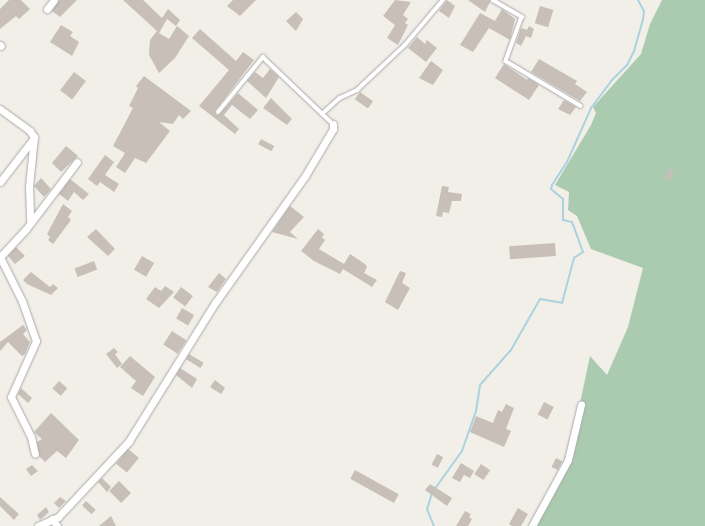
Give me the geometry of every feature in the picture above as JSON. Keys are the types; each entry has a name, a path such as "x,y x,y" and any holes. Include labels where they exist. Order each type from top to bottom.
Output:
{"street":[{"path":"47,8 54,0"},
{"path":"0,109 30,131 34,137 29,186 30,222"},
{"path":"38,526 58,517 88,488 129,441 215,303 305,176 334,129 333,124"},
{"path":"0,182 34,137"},
{"path":"35,454 31,437 11,397 36,341 22,301 0,257 30,222 77,162"},
{"path":"532,526 568,460 582,405"},
{"path":"52,519 57,526"}],"lane":[{"path":"322,114 340,98 356,90 405,45 443,0"},
{"path":"494,0 522,17 506,61 581,106"},
{"path":"218,112 263,57 333,124"}],"green space":[{"path":"662,0 705,0 705,526 532,526 568,460 590,356 607,375 628,327 643,268 591,249 577,216 568,210 569,192 555,185 591,125 596,113 593,107 641,54 650,24"}],"building":[{"path":"9,0 21,0 30,9 19,19 16,16 0,29 0,9"},
{"path":"59,0 77,0 60,17 52,11"},
{"path":"123,0 143,0 162,18 168,9 180,20 176,26 167,19 159,33 169,39 177,26 189,36 175,58 159,73 149,55 150,40 157,31"},
{"path":"233,0 256,0 240,16 227,6"},
{"path":"395,0 411,2 403,15 408,19 405,23 408,25 398,45 387,38 395,25 383,16"},
{"path":"447,0 455,6 449,18 439,11"},
{"path":"468,0 490,0 490,2 485,12"},
{"path":"540,6 553,10 548,27 535,23"},
{"path":"502,9 515,19 510,40 489,28 473,52 460,45 480,13 495,21"},
{"path":"296,12 303,19 296,31 286,21"},
{"path":"61,25 73,32 70,36 79,42 72,56 50,42"},
{"path":"529,26 534,29 531,38 526,36 521,46 516,43 521,28 527,30"},
{"path":"200,29 236,61 243,52 254,60 215,111 216,115 220,114 238,93 258,110 250,119 232,105 224,115 239,129 235,134 199,106 229,70 192,38"},
{"path":"417,37 425,44 427,40 437,48 426,62 408,48"},
{"path":"539,59 577,81 575,84 587,92 580,101 531,72"},
{"path":"431,61 443,70 433,85 419,78"},
{"path":"504,64 527,80 528,78 539,85 529,100 495,78"},
{"path":"270,69 279,77 266,98 247,81 255,72 263,78"},
{"path":"74,72 86,81 72,99 60,90"},
{"path":"144,76 191,111 183,119 179,115 173,124 159,122 170,131 146,163 135,158 125,173 116,167 125,153 113,146 133,108 129,106 138,88 136,86"},
{"path":"360,92 373,101 368,109 355,99"},
{"path":"271,98 292,119 287,125 263,108"},
{"path":"564,100 576,107 570,115 558,109"},
{"path":"261,139 274,146 271,151 258,144"},
{"path":"66,146 78,156 61,172 52,163"},
{"path":"105,155 114,162 105,175 119,184 114,192 100,182 97,186 88,179"},
{"path":"669,168 674,171 670,180 665,178"},
{"path":"41,178 51,189 44,197 34,186"},
{"path":"70,179 89,194 83,200 74,192 68,201 59,194"},
{"path":"442,186 449,187 448,192 462,194 461,201 452,201 449,213 443,212 442,217 436,216"},
{"path":"63,204 72,211 68,217 71,220 53,244 48,240 50,237 47,234"},
{"path":"290,206 304,217 290,232 298,239 272,232"},
{"path":"96,229 115,249 108,256 87,237"},
{"path":"318,229 324,234 322,237 325,240 319,249 344,264 350,254 365,264 367,267 364,273 377,280 372,287 343,269 340,274 314,261 301,251"},
{"path":"555,243 556,256 510,259 509,246"},
{"path":"16,247 25,256 15,264 8,256"},
{"path":"142,256 154,263 146,277 134,270"},
{"path":"94,261 97,269 78,277 74,269"},
{"path":"400,271 406,273 402,283 410,288 398,310 385,302"},
{"path":"31,272 50,287 53,284 58,288 51,295 27,284 23,280"},
{"path":"219,273 226,279 217,292 208,287"},
{"path":"165,286 174,292 159,308 146,299 155,287 161,291"},
{"path":"181,287 193,296 185,306 173,297"},
{"path":"182,308 194,315 188,325 176,318"},
{"path":"23,325 27,330 23,334 30,342 25,354 22,356 8,342 0,351 0,342"},
{"path":"172,331 186,340 178,354 163,344"},
{"path":"114,348 118,352 115,354 122,364 117,368 106,354"},
{"path":"189,354 204,363 200,368 186,359"},
{"path":"130,356 155,377 143,396 131,388 136,381 120,367"},
{"path":"180,368 197,379 192,388 176,375"},
{"path":"215,380 225,388 221,394 210,387"},
{"path":"59,381 67,388 61,396 52,389"},
{"path":"21,388 32,398 28,403 18,394"},
{"path":"544,402 554,407 547,419 538,414"},
{"path":"506,404 514,408 506,429 511,431 504,447 470,432 476,416 493,423 498,410 502,412"},
{"path":"51,413 79,440 66,458 57,451 45,462 39,456 37,442 42,439 34,432"},
{"path":"128,449 139,458 127,473 116,464"},
{"path":"437,454 443,457 438,468 432,465"},
{"path":"556,458 562,461 558,470 551,467"},
{"path":"461,463 474,471 470,478 464,475 460,482 452,478"},
{"path":"481,464 490,470 483,480 474,474"},
{"path":"32,465 38,471 31,476 26,469"},
{"path":"355,470 399,494 394,503 350,479"},
{"path":"102,478 111,487 107,492 98,482"},
{"path":"119,481 131,493 121,503 109,491"},
{"path":"430,484 452,498 447,506 425,490"},
{"path":"0,497 19,514 14,520 0,506"},
{"path":"60,497 66,501 59,508 54,503"},
{"path":"86,501 96,510 92,514 82,505"},
{"path":"46,507 49,512 40,520 37,515"},
{"path":"518,508 528,514 521,526 512,526 509,524"},
{"path":"465,511 471,514 469,517 472,519 468,526 456,526"},
{"path":"111,516 116,526 99,526"}],"waterway":[{"path":"434,490 462,451 476,411 480,385 511,350 540,299 562,303 574,258 583,252 572,222 563,220 563,199 551,189 552,185 567,162 591,108 611,81 627,65 634,51 643,20 644,11 638,0"},
{"path":"432,493 427,509 434,526"}]}
